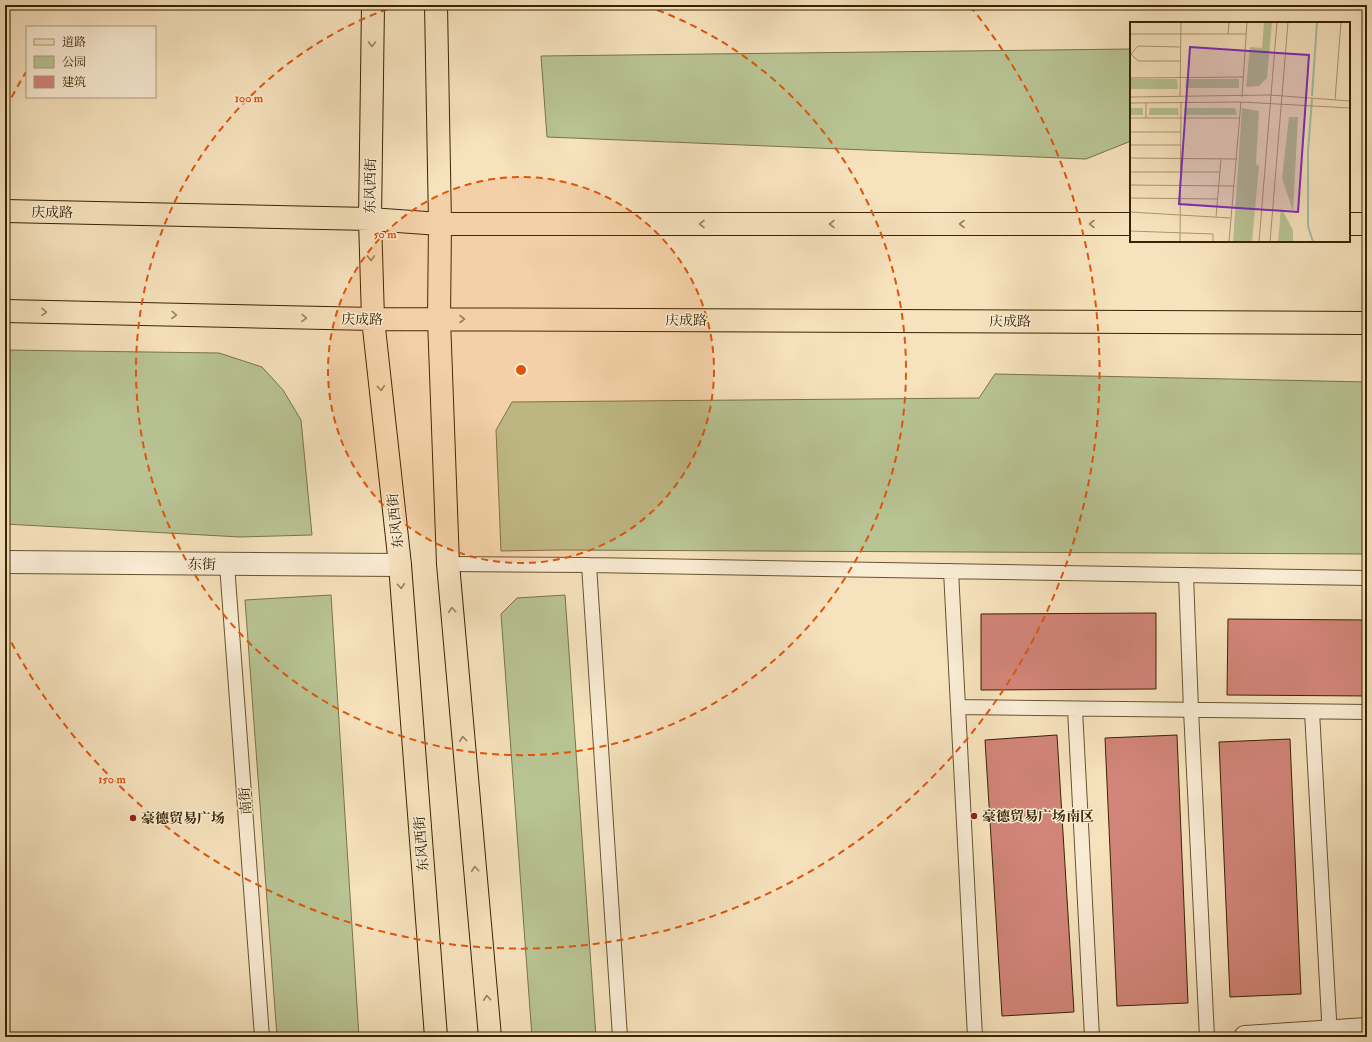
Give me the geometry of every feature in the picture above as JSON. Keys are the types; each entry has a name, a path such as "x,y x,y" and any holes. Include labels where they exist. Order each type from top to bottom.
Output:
{"main road":[{"name":"东风西街","path":"373,5 370,219 373,319 400,565 436,1037"},
{"path":"436,5 440,224 439,319 448,564 490,1037"},
{"name":"庆成路","path":"5,212 370,219 440,224 1130,224"},
{"path":"1350,224 1367,224"},
{"name":"庆成路","path":"5,311 373,319 1367,323"}],"street":[{"name":"东街","path":"5,562 227,565 400,565"},
{"path":"1245,1037 1330,1034 1367,1029"}],"lane":[{"path":"448,564 1367,578"},
{"name":"南街","path":"227,565 262,1037"},
{"path":"590,565 620,1037"},
{"path":"951,571 975,1037"},
{"path":"1186,575 1207,1037"},
{"path":"958,707 1367,712"},
{"path":"1075,709 1092,1037"},
{"path":"1312,712 1330,1034"}],"green space":[{"path":"1130,49 1130,141 1086,159 547,137 541,56"},
{"path":"5,350 219,353 262,367 283,390 301,420 312,535 240,537 5,524"},
{"path":"995,374 1367,382 1367,554 562,550 501,551 496,430 512,402 979,398"},
{"path":"331,595 359,1037 277,1037 245,600"},
{"path":"565,595 596,1037 532,1037 501,614 517,598"}],"building":[{"path":"1156,613 1156,689 981,690 981,614"},
{"path":"1228,619 1367,620 1367,696 1227,695"},
{"path":"1057,735 1074,1012 1002,1016 985,740"},
{"path":"1177,735 1188,1003 1117,1006 1105,738"},
{"path":"1290,739 1301,994 1230,997 1219,742"}],"place":[{"name":"豪德贸易广场南区","path":"974,816"},
{"name":"豪德贸易广场","path":"133,818"}]}
